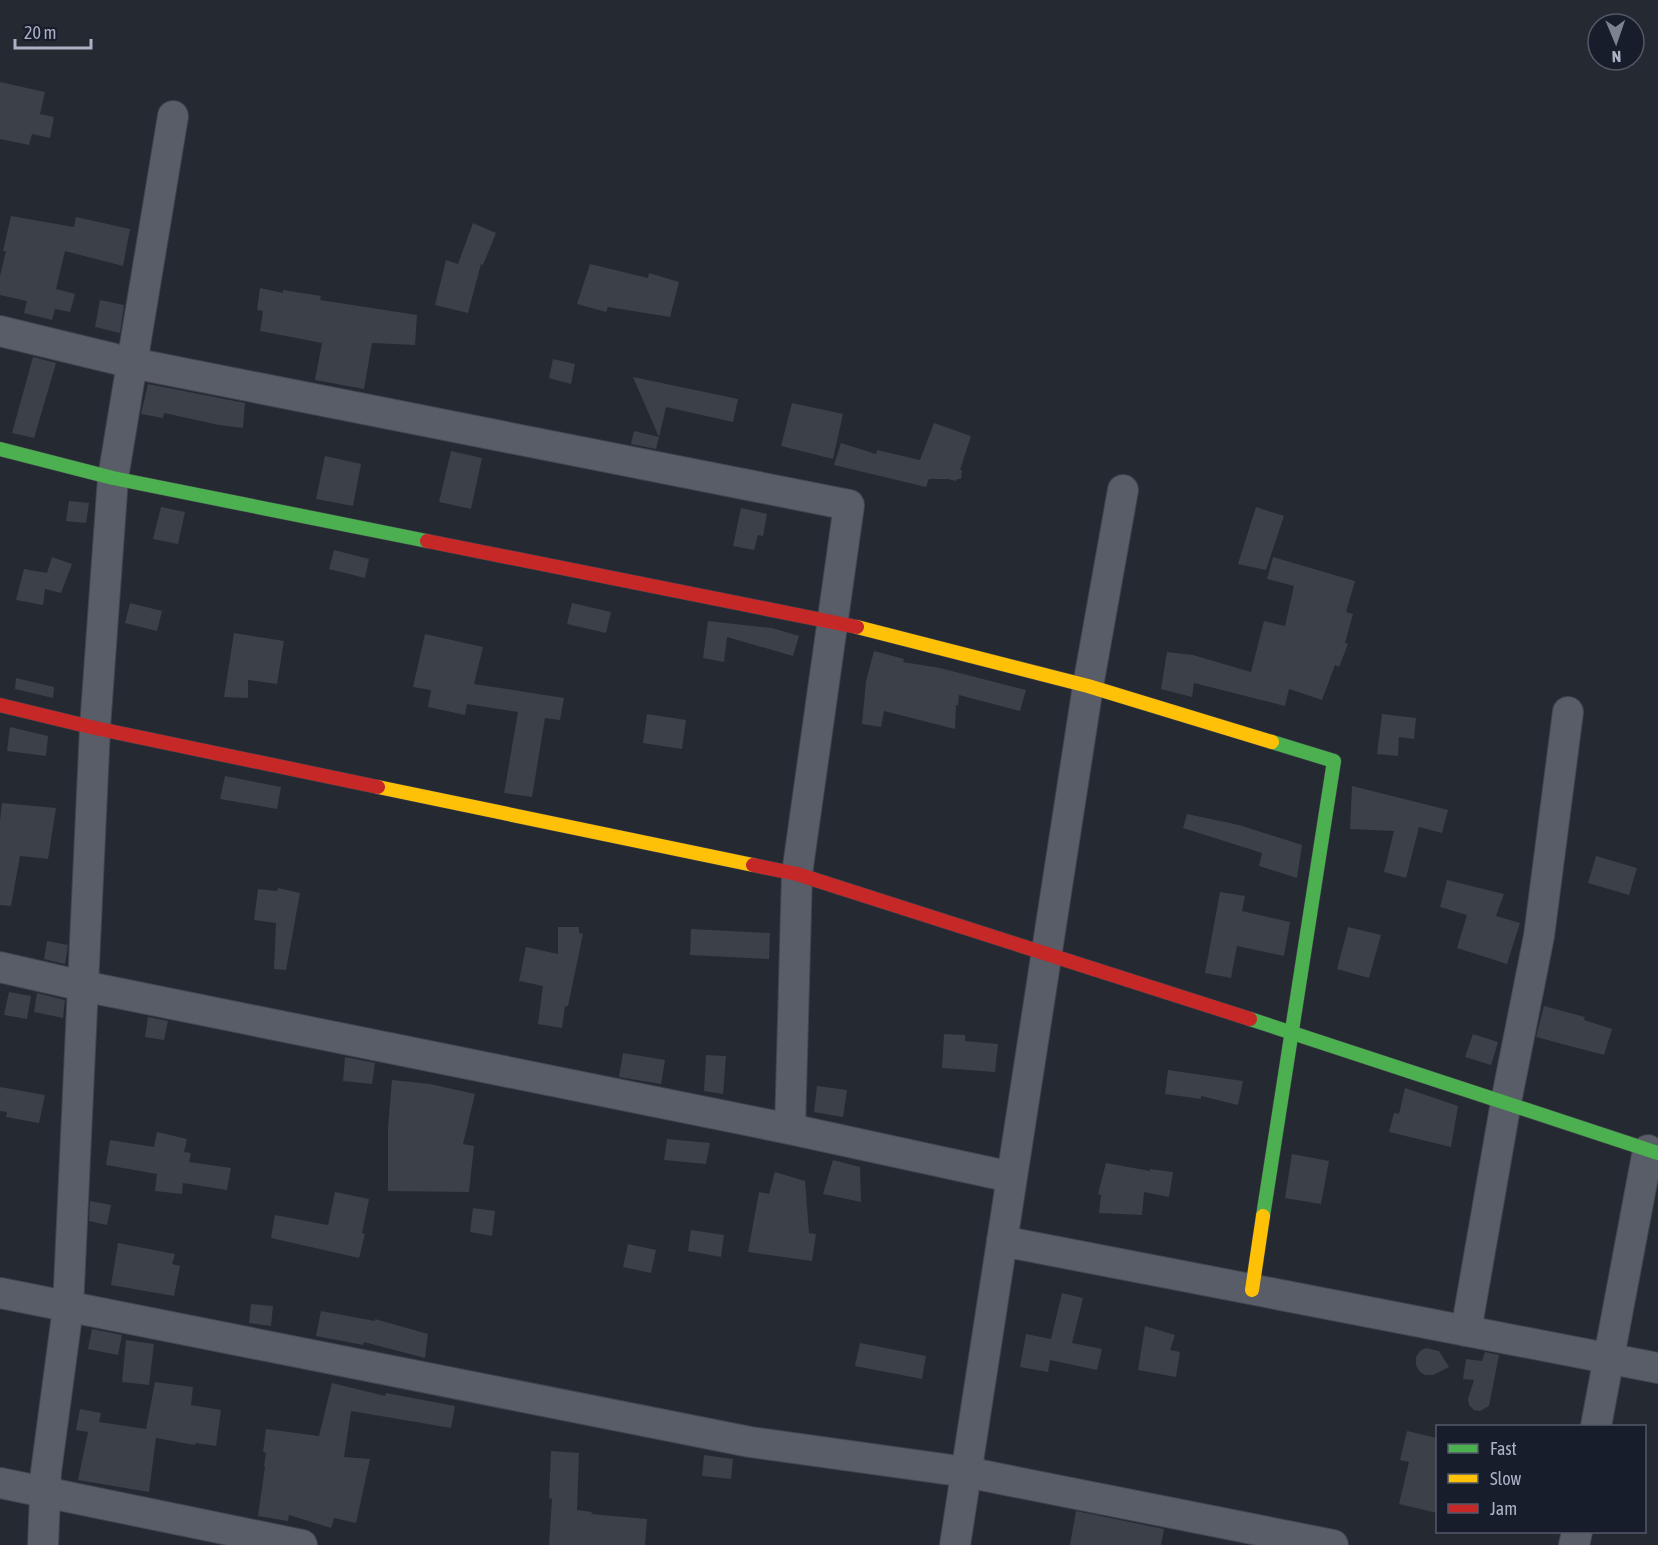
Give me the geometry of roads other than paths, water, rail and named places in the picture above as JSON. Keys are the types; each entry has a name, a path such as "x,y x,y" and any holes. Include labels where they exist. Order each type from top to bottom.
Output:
{"street":[{"path":"43,1545 44,1492 68,1308 95,728 113,478 173,116"},
{"path":"0,331 132,363 849,505 797,874 790,1129"},
{"path":"0,449 113,478 831,621 1088,686 1334,761 1252,1290"},
{"path":"955,1545 1088,686 1123,490"},
{"path":"0,705 95,728 797,874 1046,952 1653,1152 1596,1425"},
{"path":"1466,1331 1506,1102 1539,936 1568,712"},
{"path":"0,967 83,987 790,1129 1011,1177"},
{"path":"1002,1241 1658,1368"},
{"path":"0,1293 750,1442 966,1472 1333,1545"},
{"path":"0,1483 302,1545"}]}
